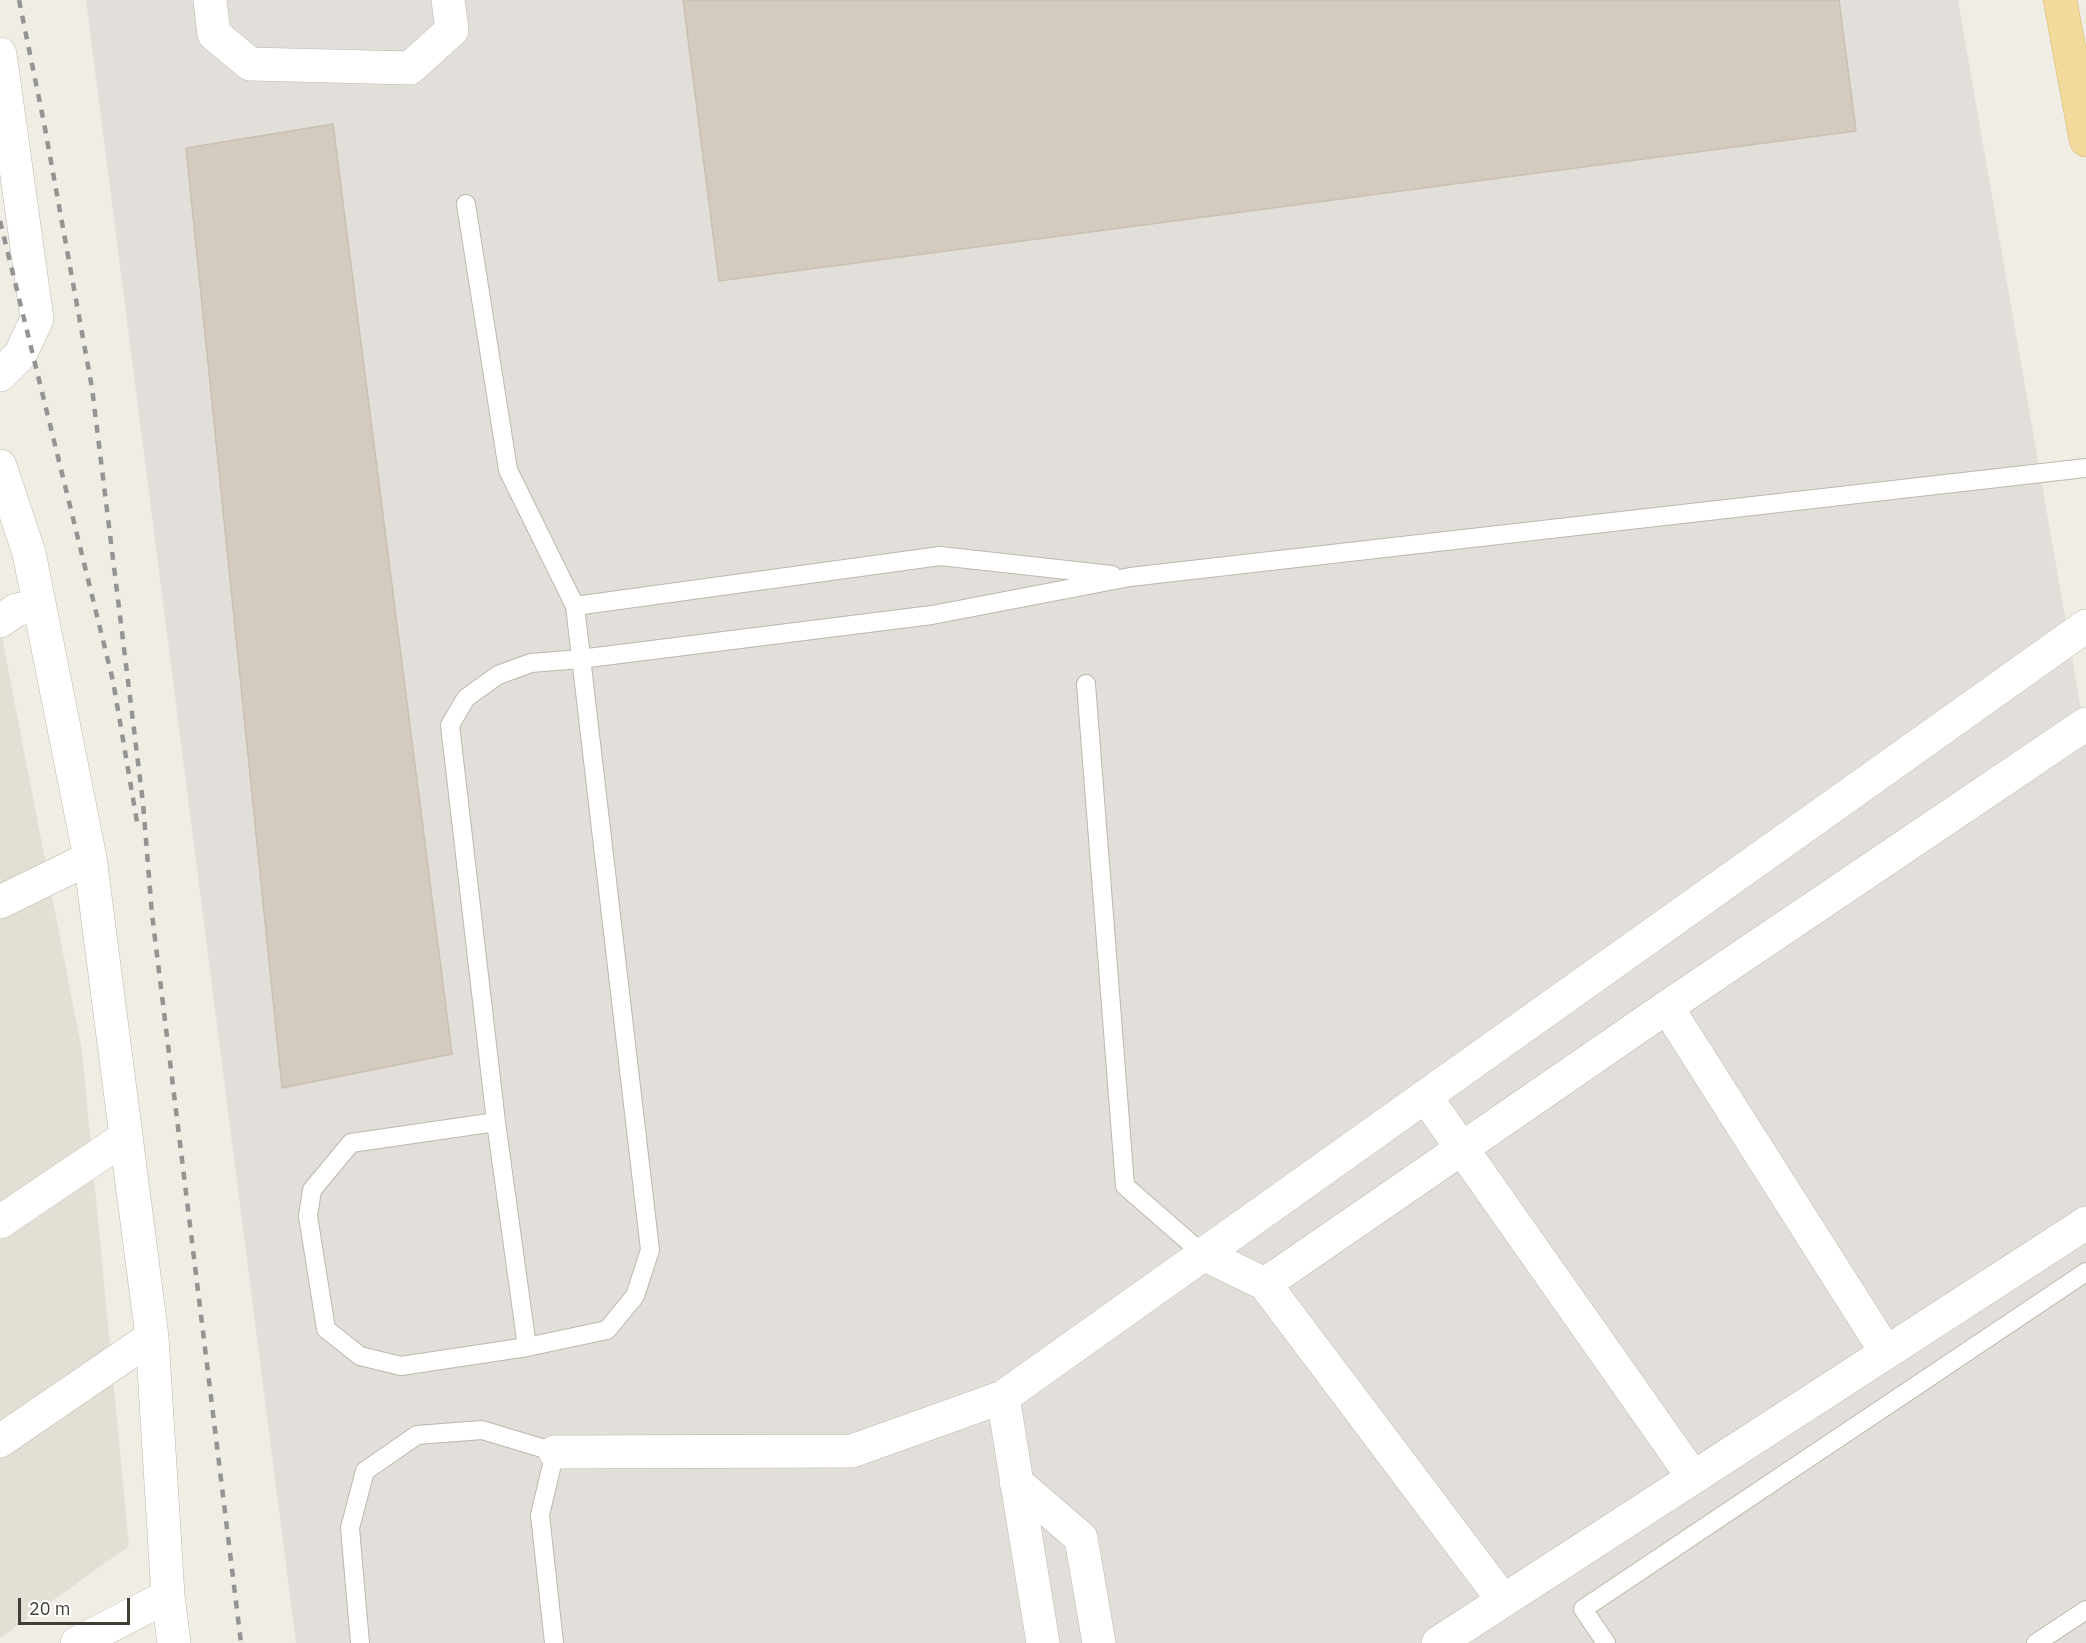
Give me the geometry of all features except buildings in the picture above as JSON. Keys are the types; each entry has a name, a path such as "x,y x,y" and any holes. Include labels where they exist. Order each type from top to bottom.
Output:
{"main road":[{"path":"2060,0 2086,141"}],"street":[{"path":"210,0 214,34 250,64 410,68 452,30 448,0"},
{"path":"0,54 37,318 20,355 0,375"},
{"path":"0,466 28,552 90,858 152,1337 168,1596 174,1643"},
{"path":"0,621 16,610 39,605"},
{"path":"555,1452 852,1451 1003,1397 2086,626"},
{"path":"1265,1284 1667,1006 2086,724"},
{"path":"0,902 90,858"},
{"path":"1667,1006 1886,1352"},
{"path":"1425,1096 1693,1477"},
{"path":"0,1222 126,1137"},
{"path":"1438,1643 1886,1352 2084,1230"},
{"path":"1203,1254 1265,1284 1503,1600"},
{"path":"0,1441 152,1337"},
{"path":"1003,1397 1043,1643"},
{"path":"1016,1482 1081,1538 1099,1643"},
{"path":"1031,1568 1040,1539 1061,1527 1081,1538"},
{"path":"77,1643 168,1596"}],"lane":[{"path":"466,204 508,470 575,606 650,1250 635,1296 607,1330 527,1347 401,1366 360,1356 326,1329 308,1216 312,1190 351,1143 496,1122"},
{"path":"527,1347 496,1122 450,725 466,698 498,675 531,663 580,659 932,615 1131,577 2086,468"},
{"path":"575,606 940,556 1131,577"},
{"path":"1086,684 1125,1186 1203,1254"},
{"path":"1605,1643 1583,1610 2086,1272"},
{"path":"360,1643 350,1528 365,1471 417,1435 483,1430 555,1452 540,1515 554,1643"},
{"path":"2036,1643 2086,1610"}],"shaded area":[{"path":"86,0 1958,0 2086,738 2086,1643 296,1643"},
{"path":"0,627 82,1051 129,1546 0,1638"}],"railway":[{"path":"19,0 44,123 92,388 143,803 152,914 241,1643"},
{"path":"0,221 113,681 137,822"}]}
